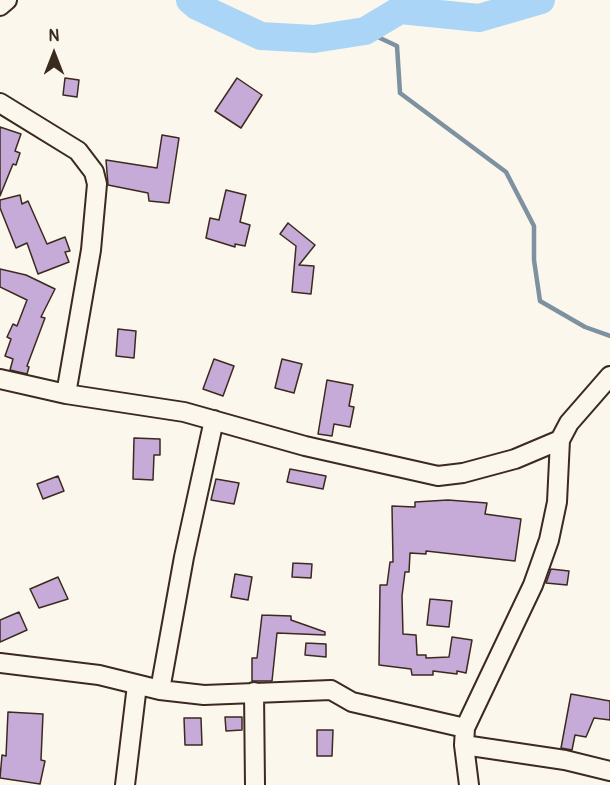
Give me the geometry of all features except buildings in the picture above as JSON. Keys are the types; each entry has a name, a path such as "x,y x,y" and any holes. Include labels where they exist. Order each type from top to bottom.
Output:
{"street":[{"path":"0,6 7,0"},
{"path":"0,103 78,152 91,166 97,184 86,285 66,394"},
{"path":"469,785 464,737 525,603 549,540 556,502 560,440 569,423 610,376"},
{"path":"0,379 66,394 184,412 305,446 438,476 463,473 515,459 560,440"},
{"path":"160,690 184,557 214,420"},
{"path":"0,663 99,675 160,690 204,695 331,690 352,702 464,737 610,771"},
{"path":"125,785 137,685"},
{"path":"254,692 255,785"}],"waterway":[{"path":"190,0 197,6 261,36 314,39 365,31 400,10 479,18 541,0"},
{"path":"365,31 397,46 400,93 506,172 534,226 534,260 540,301 585,327 610,336"}]}
